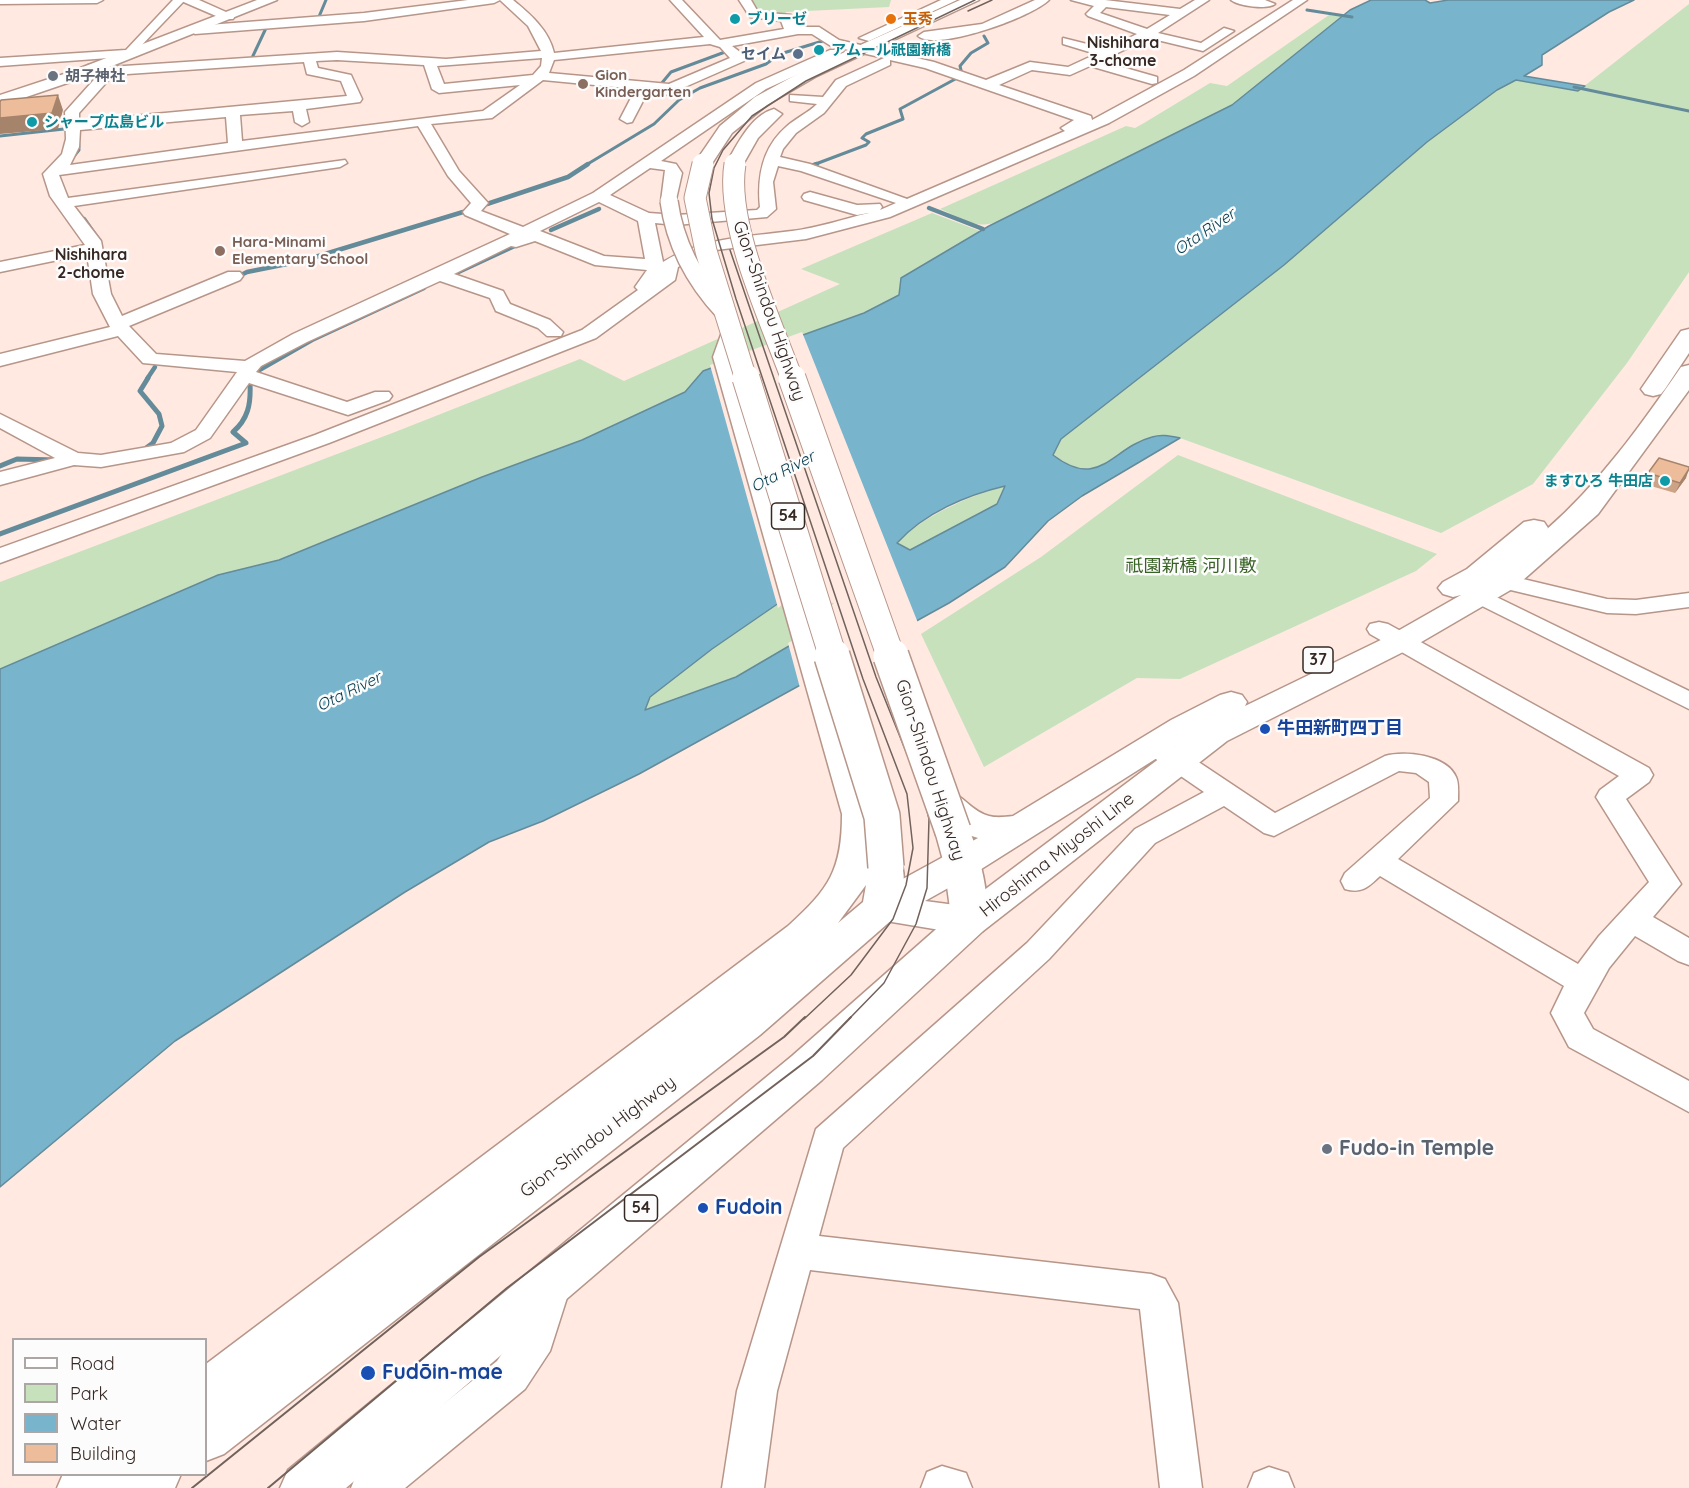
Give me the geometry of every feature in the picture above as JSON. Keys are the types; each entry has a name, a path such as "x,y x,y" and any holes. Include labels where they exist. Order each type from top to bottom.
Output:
{"main road":[{"path":"186,0 228,16"},
{"path":"0,101 101,70 132,53 270,0"},
{"name":"Gion-Shindou Highway","path":"207,1435 746,1024 872,887 882,816 706,251 695,198 703,164 714,144 744,114 809,74 865,44 972,0"},
{"name":"Gion-Shindou Highway","path":"970,921 957,830 731,203 731,183 735,164 751,135 795,98 923,40 990,4"},
{"name":"Gion-Shindou Highway","path":"728,323 725,357 859,814 858,855 872,887"},
{"name":"Hiroshima Miyoshi Line","path":"1487,584 1569,499 1637,413 1689,336"},
{"name":"Hiroshima Miyoshi Line","path":"957,830 1019,828 1166,753 1215,733 1487,584 1588,508 1659,418 1689,372"},
{"name":"Hiroshima Miyoshi Line","path":"872,887 970,921 1166,753"},
{"path":"872,887 957,830"},
{"name":"Gion-Shindou Highway","path":"207,1393 801,936 833,908 872,887"},
{"name":"54","path":"306,1488 807,1068 970,921"},
{"path":"83,1488 98,1476"},
{"path":"138,1488 153,1476"}],"street":[{"path":"0,1 97,0"},
{"path":"0,62 132,53 132,48 179,0"},
{"path":"195,30 364,17 494,0"},
{"path":"56,171 422,121 487,115 538,77 548,55 543,37 529,18 506,0"},
{"path":"429,62 439,89 538,77 671,88 740,58 728,51 676,0"},
{"path":"745,0 754,15 787,18 788,26 794,30"},
{"path":"900,28 951,0"},
{"path":"923,40 993,26 1017,16 1043,0"},
{"path":"1077,0 1181,13"},
{"path":"987,85 1030,66 1070,71 1148,34 1203,0"},
{"path":"1237,0 1272,2"},
{"path":"0,556 322,440 588,334 669,276 669,265 688,252 748,239 813,232 884,214 1104,120 1189,72 1301,0"},
{"path":"1103,3 1092,14 1148,34 1203,47 1272,2"},
{"path":"252,52 264,24"},
{"path":"646,218 656,270 646,285 586,319 348,409 248,371 150,359 119,327 102,294 94,249 85,229 64,203 51,174 74,149 72,112 101,70 252,52 309,58 345,56 446,63 719,42 794,30 815,30 832,42 865,44 885,58 929,65 1086,119 973,168 943,184 899,199 856,210 810,197"},
{"path":"1067,41 1107,53"},
{"path":"0,479 74,459 101,461 177,448 203,434 248,371 300,338 439,275 599,196 778,77 834,52"},
{"path":"72,126 355,99 346,78 312,71 309,58"},
{"path":"599,196 646,218 676,220 761,214 768,209 765,182 776,148 791,130 819,110 841,83 885,58"},
{"path":"1089,62 1152,80"},
{"path":"778,77 809,74"},
{"path":"627,119 639,96 664,91 662,88"},
{"path":"795,98 827,101"},
{"path":"299,106 304,137"},
{"path":"232,112 235,146"},
{"path":"422,121 453,172 480,203 471,212 522,233"},
{"path":"771,160 805,167 899,199"},
{"path":"64,203 340,163"},
{"path":"648,163 671,167 674,172 669,201 671,225 684,258 728,323"},
{"path":"499,245 504,246 535,235 601,261 655,264"},
{"path":"0,267 94,249"},
{"path":"439,275 498,295 502,307 543,324 554,332"},
{"path":"0,360 119,327 234,276"},
{"path":"0,420 74,459"},
{"path":"1487,584 1607,606 1636,607 1689,600"},
{"path":"1487,584 1689,701"},
{"path":"1390,636 1639,775 1610,797 1666,884 1632,919 1581,981 1567,1013 1581,1038 1689,1098"},
{"path":"1166,753 1274,826 1395,762 1422,764 1443,778 1444,801 1356,881"},
{"path":"743,1488 757,1391 828,1140 1038,951 1145,836 1226,794"},
{"path":"1378,861 1581,981"},
{"path":"1632,919 1689,953"},
{"path":"797,1251 1151,1292 1159,1303 1181,1488"},
{"path":"372,1488 511,1375 536,1338 553,1281"}],"green space":[{"path":"750,0 891,0 889,7 786,12 786,16 758,14"},
{"path":"1689,4 1689,272 1627,363 1533,484 1441,533 1180,438 1163,435 1152,437 1138,442 1094,468 1083,469 1053,454 1061,439 1427,142 1497,90 1516,80 1578,91"},
{"path":"1329,15 1342,16 1232,105 1023,210 998,221 982,224 965,220 940,209 1126,126 1135,128 1210,83 1227,86"},
{"path":"932,213 980,231 901,278 899,295 864,313 703,371 685,392 582,440 482,477 279,560 218,575 0,669 0,582 580,359 624,381 840,284 801,269"},
{"name":"祇園新橋 河川敷","path":"1178,455 1437,554 1416,571 1180,679 1137,678 984,767 921,634 1041,557"},
{"path":"1005,485 997,504 910,550 897,542 934,515"},
{"path":"789,596 841,600 801,639 736,677 645,710 650,697 712,649"}],"water":[{"name":"Ota River","path":"1371,0 1425,0 1430,3 1448,0 1634,0 1609,12 1542,55 1542,65 1524,76 1585,86 1578,91 1516,80 1497,90 1427,142 1284,265 1061,439 1053,455 1069,465 1083,469 1105,464 1138,442 1152,437 1163,435 1180,438 1082,496 1048,521 1005,567 949,603 639,774 543,821 489,842 405,892 175,1041 0,1187 0,669 218,575 279,560 482,477 582,440 685,392 703,371 864,313 899,295 901,278 989,226 1232,105 1350,10","holes":["1005,486 997,504 910,550 897,543 933,514 976,494","789,596 840,601 801,639 736,677 645,710 650,697 712,649"]}],"pier":[{"path":"802,332 918,623 800,688 788,643 800,636 834,603 790,599 778,608 710,365"}],"building":[{"path":"58,95 52,113 0,118 1,100"},
{"path":"1659,458 1689,467 1680,483 1648,473"}],"waterway":[{"path":"315,20 318,19 326,0"},
{"path":"1307,10 1352,17"},
{"path":"251,60 267,26"},
{"path":"962,74 960,66 971,53 988,43 984,36"},
{"path":"586,165 654,124 679,100 700,88 766,64 780,54 826,40"},
{"path":"661,84 671,72 725,52"},
{"path":"813,165 866,145 869,142 862,138 866,134 903,119 900,109 959,77"},
{"path":"1574,87 1689,111"},
{"path":"0,136 64,129"},
{"path":"67,165 79,150 78,130"},
{"path":"487,204 568,177 588,164"},
{"path":"816,168 811,166 817,164"},
{"path":"929,208 983,229"},
{"path":"551,230 599,209"},
{"path":"235,278 247,272 302,261 463,212"},
{"path":"84,219 100,242"},
{"path":"452,275 521,243"},
{"path":"256,372 312,340 424,288"},
{"path":"147,379 155,367"},
{"path":"142,451 153,443 162,426 159,414 140,391 148,378"},
{"path":"0,534 246,443 233,432 248,411 250,384"},
{"path":"0,466 17,459 56,460"}],"tram line":[{"path":"804,1019 851,975 893,919 906,885 913,848 907,794 863,679 736,299 712,219 709,193 714,168 723,150 752,116 806,81 975,0"},
{"path":"968,11 992,0"},
{"path":"730,250 876,677 923,794 929,819 927,888 916,924 884,983 849,1019"},
{"path":"207,1476 479,1257 784,1037 805,1017"},
{"path":"268,1488 507,1288 813,1056 851,1017"},
{"path":"192,1488 207,1476"}],"place":[{"name":"ブリーゼ","path":"735,19"},
{"name":"玉秀","path":"891,19"},
{"name":"アムール祇園新橋","path":"819,50"},
{"name":"セイム","path":"798,54"},
{"name":"胡子神社","path":"53,76"},
{"name":"Gion Kindergarten","path":"583,84"},
{"name":"シャープ広島ビル","path":"32,122"},
{"name":"Hara-Minami Elementary School","path":"220,251"},
{"name":"ますひろ 牛田店","path":"1665,481"},
{"name":"牛田新町四丁目","path":"1265,729"},
{"name":"Fudo-in Temple","path":"1327,1149"},
{"name":"Fudoin","path":"703,1208"},
{"name":"Fudōin-mae","path":"368,1373"}],"district":[{"name":"Nishihara 3-chome","path":"1123,52"},
{"name":"Nishihara 2-chome","path":"91,264"}]}
